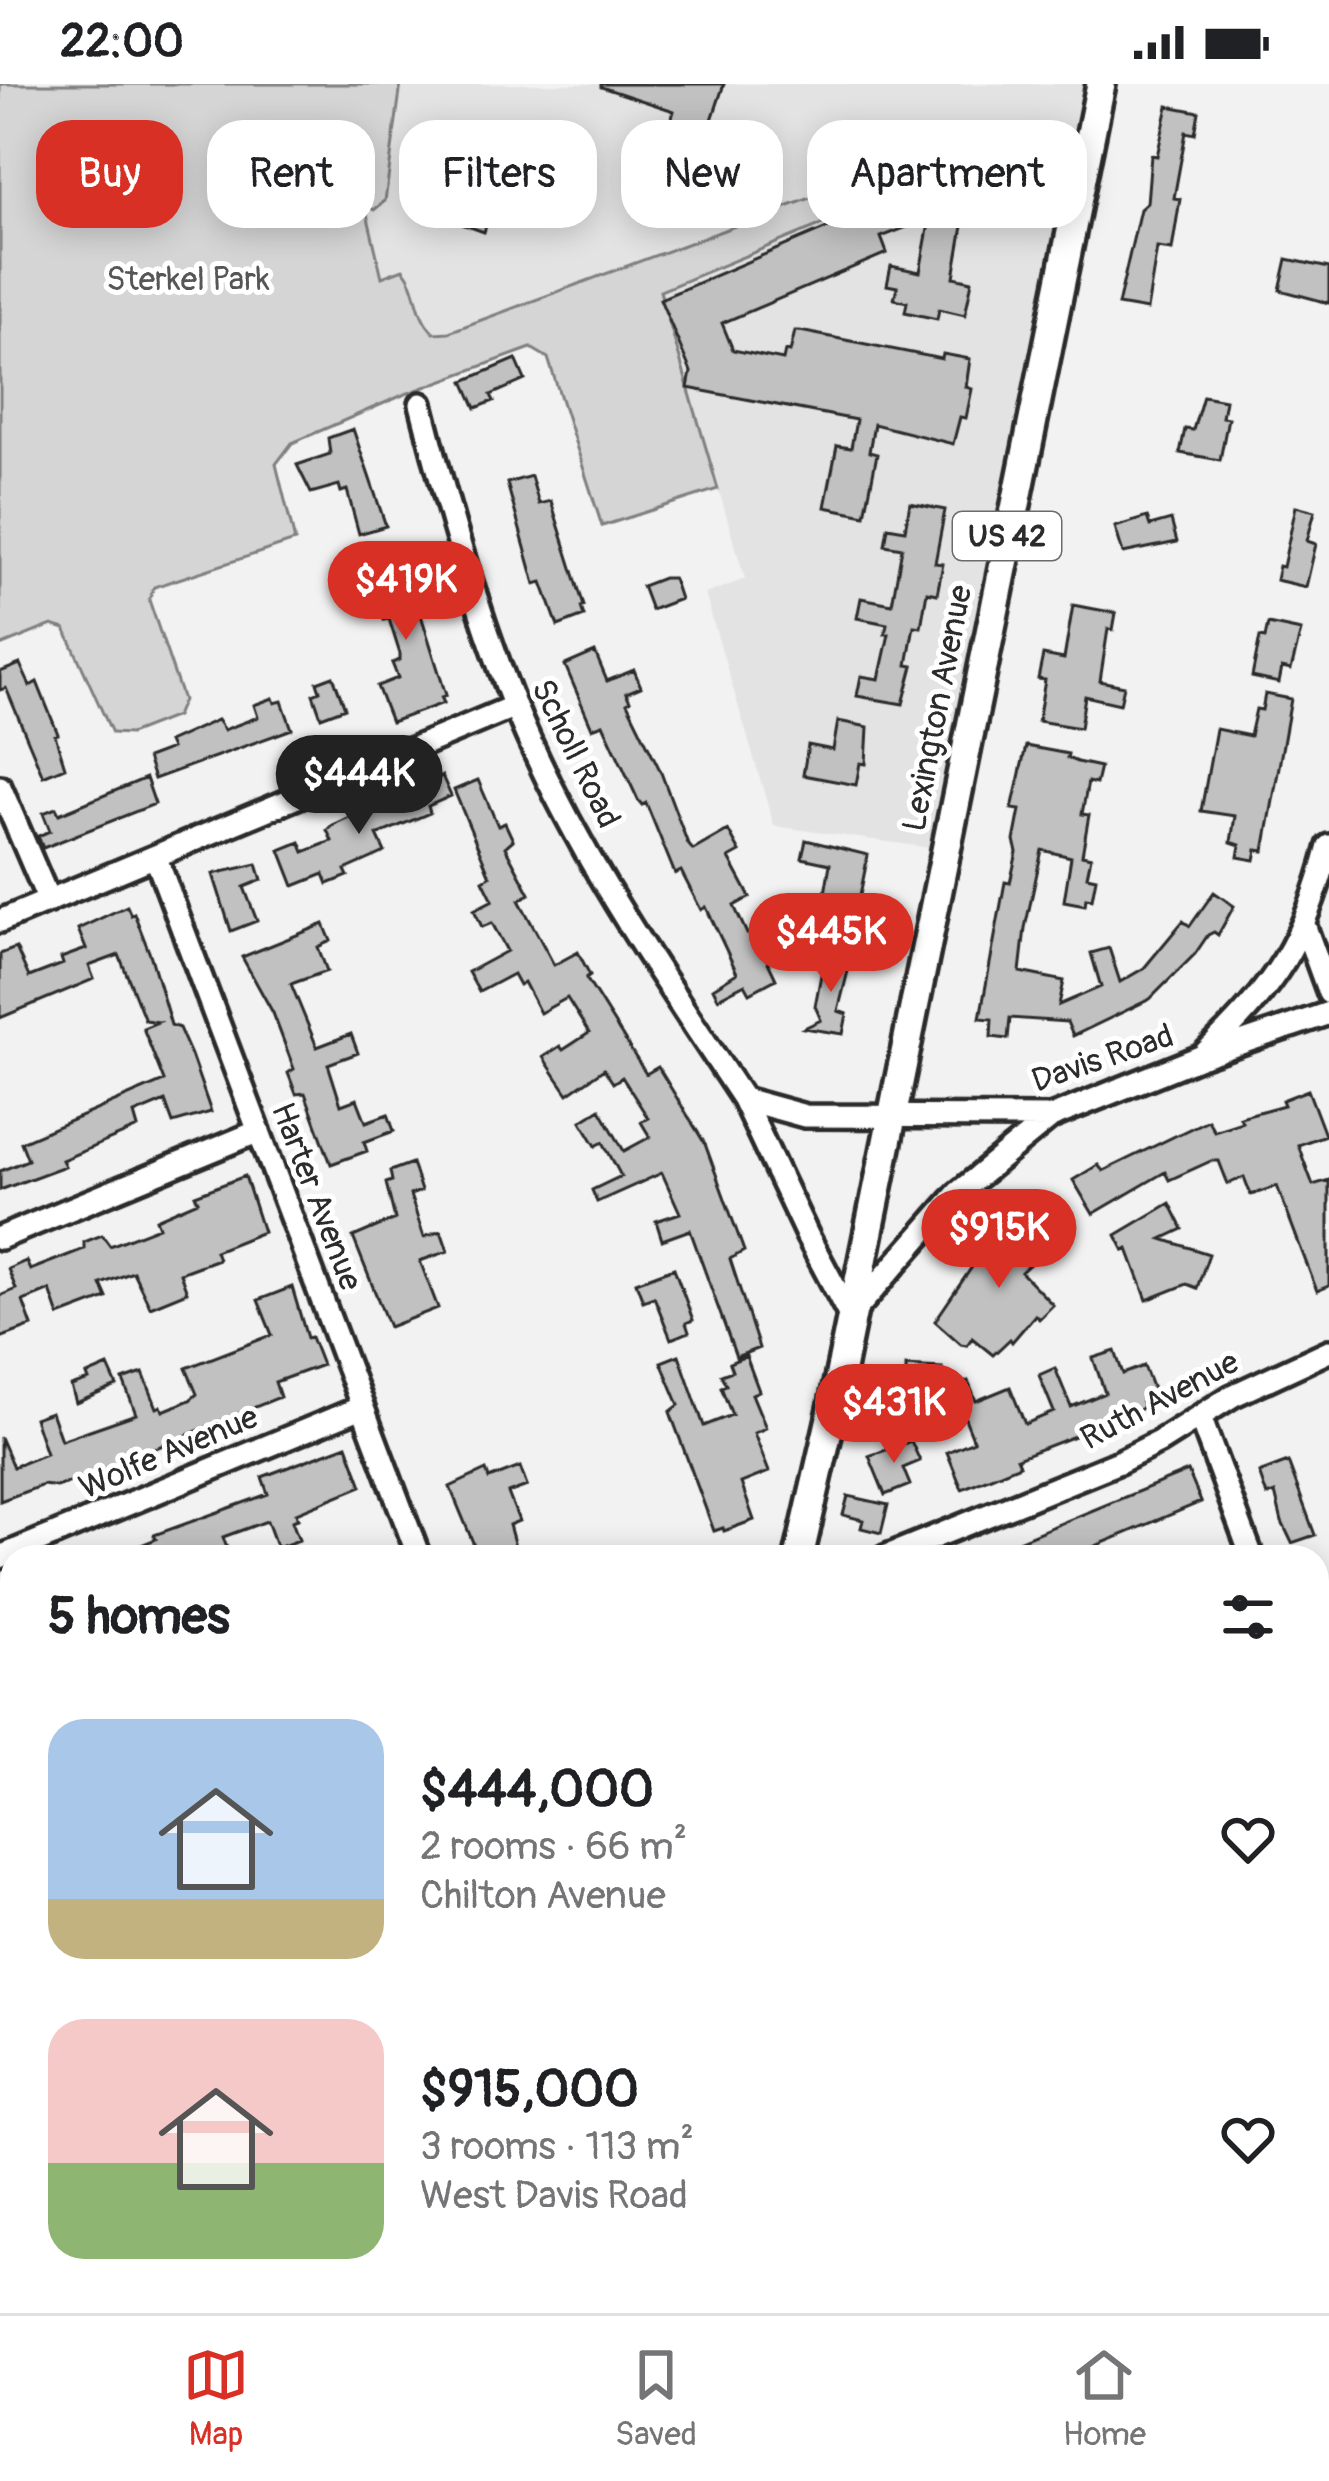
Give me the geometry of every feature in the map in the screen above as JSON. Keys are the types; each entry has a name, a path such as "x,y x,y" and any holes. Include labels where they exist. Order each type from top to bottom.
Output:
{"main road":[{"name":"Lexington Avenue","path":"802,1545 1100,84"}],"street":[{"name":"Scholl Road","path":"421,404 458,548 515,706 598,872 743,1099 850,1316"},
{"path":"0,921 515,706"},
{"path":"0,787 49,901"},
{"path":"1200,1058 1274,978 1305,927 1329,846"},
{"name":"Harter Avenue","path":"156,858 414,1545"},
{"path":"1305,927 1329,993"},
{"name":"Davis Road","path":"890,1118 1051,1117 1329,1012"},
{"path":"743,1099 805,1116 890,1118"},
{"path":"850,1316 958,1193 1051,1117"},
{"path":"0,1238 259,1131"},
{"name":"Ruth Avenue","path":"915,1545 1119,1462 1232,1396 1329,1351"},
{"name":"Wolfe Avenue","path":"29,1545 362,1407"},
{"path":"1200,1417 1248,1545"}],"shaded area":[{"path":"401,84 1101,84 1087,153 1087,120 807,120 807,199 783,208 783,120 621,120 621,228 730,228 449,332 434,333 421,320 409,275 382,278 370,228 375,228 375,202 385,201"},
{"path":"813,228 1072,228 945,850 774,826 705,594 745,579 660,291"}],"green space":[{"name":"Sterkel Park","path":"0,84 401,84 385,201 375,209 375,120 207,120 207,228 370,228 382,277 403,269 434,333 449,332 730,228 783,228 783,208 807,199 807,228 813,228 660,291 718,489 602,526 548,358 531,348 403,395 292,443 276,464 295,541 154,587 149,600 183,700 176,716 130,734 112,733 65,629 52,625 0,646"}],"building":[{"path":"724,84 712,120 671,120 674,111 601,87"},
{"path":"1168,106 1199,112 1195,134 1186,132 1174,198 1180,199 1172,250 1157,248 1147,310 1118,305 1140,209 1147,203 1151,155 1157,156"},
{"path":"827,228 904,228 881,237 887,253 722,323 733,350 783,360 795,331 942,359 943,354 970,359 966,387 972,389 966,418 960,417 953,444 874,424 869,452 877,454 865,515 825,507 837,446 851,448 856,420 688,388 691,372 660,299"},
{"path":"928,228 963,228 954,277 972,281 965,315 939,309 937,319 905,312 907,302 894,299 897,287 887,285 891,266 920,272"},
{"path":"1287,259 1329,268 1329,303 1280,290"},
{"path":"516,359 525,380 491,395 494,401 476,408 464,381"},
{"path":"1203,396 1225,400 1222,417 1228,418 1220,460 1180,453 1185,429 1193,430"},
{"path":"353,429 386,526 359,534 347,490 341,492 339,485 311,493 297,465 330,454 328,438"},
{"path":"531,476 539,504 551,501 584,606 584,616 558,626 542,582 535,584 507,483"},
{"path":"910,503 945,510 935,563 943,564 937,594 927,592 921,627 914,626 907,665 913,666 903,704 857,696 861,676 879,679 889,634 885,634 887,624 857,618 861,598 892,604 902,548 885,545 888,527 905,530"},
{"path":"1296,506 1315,511 1307,541 1316,544 1306,587 1276,580"},
{"path":"1147,517 1150,526 1171,520 1177,542 1123,553 1115,527"},
{"path":"401,551 446,695 441,697 444,703 391,722 377,686 398,678 392,663 400,660 400,654 389,619 384,620 370,561"},
{"path":"673,578 680,599 651,610 642,586"},
{"path":"1073,605 1116,613 1113,630 1108,629 1100,681 1124,686 1120,704 1085,696 1080,728 1038,721 1045,680 1038,679 1043,655 1064,659"},
{"path":"1268,624 1301,631 1291,670 1282,668 1279,683 1252,677 1260,637 1265,638"},
{"path":"595,652 607,681 634,670 641,687 626,693 627,703 660,770 688,844 693,850 728,830 740,852 729,858 750,897 734,906 747,934 753,931 776,979 750,993 745,984 718,998 713,988 737,973 706,907 701,910 681,871 675,874 646,803 638,800 603,724 592,728 565,665"},
{"path":"20,664 30,686 37,682 58,734 65,767 43,776 6,688 0,690 0,672"},
{"path":"333,676 345,708 321,717 313,694 320,691 317,682"},
{"path":"1265,694 1291,699 1264,851 1257,850 1255,860 1238,857 1240,845 1231,842 1235,816 1201,811 1216,729 1250,736"},
{"path":"273,698 275,703 282,701 292,729 154,779 147,758 171,749 168,742 217,720 224,730 258,717 254,705"},
{"path":"838,721 868,727 866,764 860,763 856,785 803,775 808,745 833,750"},
{"path":"1026,746 1068,754 1067,758 1100,767 1096,784 1088,782 1082,814 1089,815 1082,855 1091,857 1087,876 1096,878 1092,899 1086,898 1085,905 1064,901 1071,857 1042,850 1025,928 1020,972 1064,981 1059,1005 1101,987 1091,953 1109,948 1120,982 1144,968 1183,921 1190,926 1214,892 1234,906 1218,935 1208,935 1150,999 1073,1036 1067,1022 1010,1018 1008,1039 991,1037 992,1019 980,1018 1005,882 1010,883 1017,852 1014,841 1020,810 1012,809"},
{"path":"442,776 451,796 428,806 430,813 377,835 385,852 345,870 348,876 328,884 324,874 294,886 280,850 300,842 304,852 332,841 327,830 332,825 375,805 377,810 429,789 427,783"},
{"path":"146,778 155,804 43,848 38,836 50,831 43,813 56,808 59,814"},
{"path":"478,780 498,826 505,823 513,840 505,847 530,894 519,900 554,965 578,952 590,975 586,978 646,1074 658,1067 705,1144 744,1251 730,1259 759,1348 736,1357 690,1230 662,1240 656,1221 680,1213 662,1173 597,1202 592,1190 621,1176 603,1142 596,1146 581,1121 600,1109 624,1151 650,1137 641,1122 648,1118 622,1077 613,1083 604,1069 568,1094 557,1078 543,1057 589,1033 567,998 540,1013 524,982 519,985 513,974 479,992 468,972 507,951 492,923 482,927 474,910 493,900 483,880 490,876 454,790"},
{"path":"806,840 868,855 854,925 842,923 840,933 819,929 830,864 802,858"},
{"path":"257,864 262,880 244,887 257,921 231,931 213,874"},
{"path":"127,906 151,957 171,1025 179,1028 211,1112 173,1123 165,1101 134,1114 138,1128 62,1160 65,1166 0,1190 0,1171 28,1160 21,1142 164,1081 143,1028 158,1022 145,1020 119,955 89,966 94,979 0,1018 0,954 16,948 29,977 86,949 78,929"},
{"path":"324,924 331,941 318,947 327,971 291,984 317,1047 351,1034 358,1053 328,1064 341,1105 357,1099 366,1122 388,1114 394,1131 364,1142 367,1151 331,1164 305,1093 296,1094 288,1073 294,1069 273,1013 242,957"},
{"path":"825,954 851,959 838,1011 847,1014 843,1034 804,1028 821,1020 815,1006"},
{"path":"1308,1090 1325,1135 1298,1145 1313,1185 1329,1180 1329,1286 1317,1291 1277,1186 1251,1195 1244,1177 1228,1184 1219,1161 1211,1161 1169,1180 1165,1172 1093,1214 1073,1180 1098,1165 1103,1171 1208,1120 1214,1131 1242,1122 1240,1117 1284,1105 1282,1100"},
{"path":"412,1163 421,1191 410,1195 424,1237 441,1231 448,1251 420,1261 438,1308 389,1327 353,1237 395,1219 386,1183 392,1181 390,1171"},
{"path":"245,1176 263,1232 215,1251 218,1259 180,1273 187,1292 150,1307 133,1272 101,1284 107,1298 59,1316 50,1290 23,1301 32,1326 0,1338 0,1296 16,1289 8,1269 26,1261 30,1270 84,1249 84,1242 102,1235 110,1246 159,1227 156,1219 198,1201 195,1195"},
{"path":"1170,1203 1183,1229 1162,1239 1209,1254 1197,1288 1187,1284 1147,1300 1128,1249 1124,1251 1116,1235"},
{"path":"1029,1211 1053,1237 1044,1243 1048,1248 1021,1272 1053,1305 1039,1319 1035,1315 1012,1342 1010,1339 993,1355 972,1338 967,1345 961,1344 935,1321 974,1264"},
{"path":"674,1268 693,1320 686,1323 689,1332 671,1339 654,1297 643,1301 636,1282"},
{"path":"292,1287 307,1338 311,1337 322,1365 275,1382 280,1397 80,1479 56,1487 43,1485 0,1501 0,1437 13,1467 46,1454 34,1418 51,1412 61,1440 136,1414 123,1380 143,1373 157,1408 163,1411 190,1400 197,1394 186,1368 272,1335 258,1300"},
{"path":"1115,1351 1123,1374 1144,1366 1156,1397 1142,1402 1143,1407 1134,1413 1017,1458 1020,1465 962,1489 947,1452 974,1441 960,1406 926,1421 914,1393 906,1392 906,1366 942,1368 947,1390 968,1381 976,1401 1010,1387 1025,1424 1054,1412 1039,1375 1055,1368 1071,1407 1105,1393 1093,1358"},
{"path":"679,1355 704,1426 732,1415 721,1387 726,1385 721,1375 732,1371 729,1363 746,1356 759,1391 752,1394 766,1428 754,1433 769,1472 741,1483 754,1520 724,1531 714,1531 670,1412 679,1405 661,1362"},
{"path":"108,1366 117,1386 76,1403 71,1386"},
{"path":"911,1441 920,1461 903,1468 910,1485 885,1495 869,1456"},
{"path":"347,1445 362,1486 296,1513 298,1519 292,1521 299,1540 285,1545 276,1545 267,1521 223,1537 226,1545 141,1545 156,1539 154,1535 268,1494 262,1477"},
{"path":"1288,1462 1315,1535 1292,1543 1275,1493 1267,1496 1259,1473"},
{"path":"520,1467 527,1486 508,1493 519,1521 509,1525 515,1545 474,1545 450,1487 486,1470 489,1479"},
{"path":"1188,1471 1201,1502 1098,1545 1008,1545"},
{"path":"848,1496 888,1505 881,1533 861,1528 863,1520 843,1515"}]}
